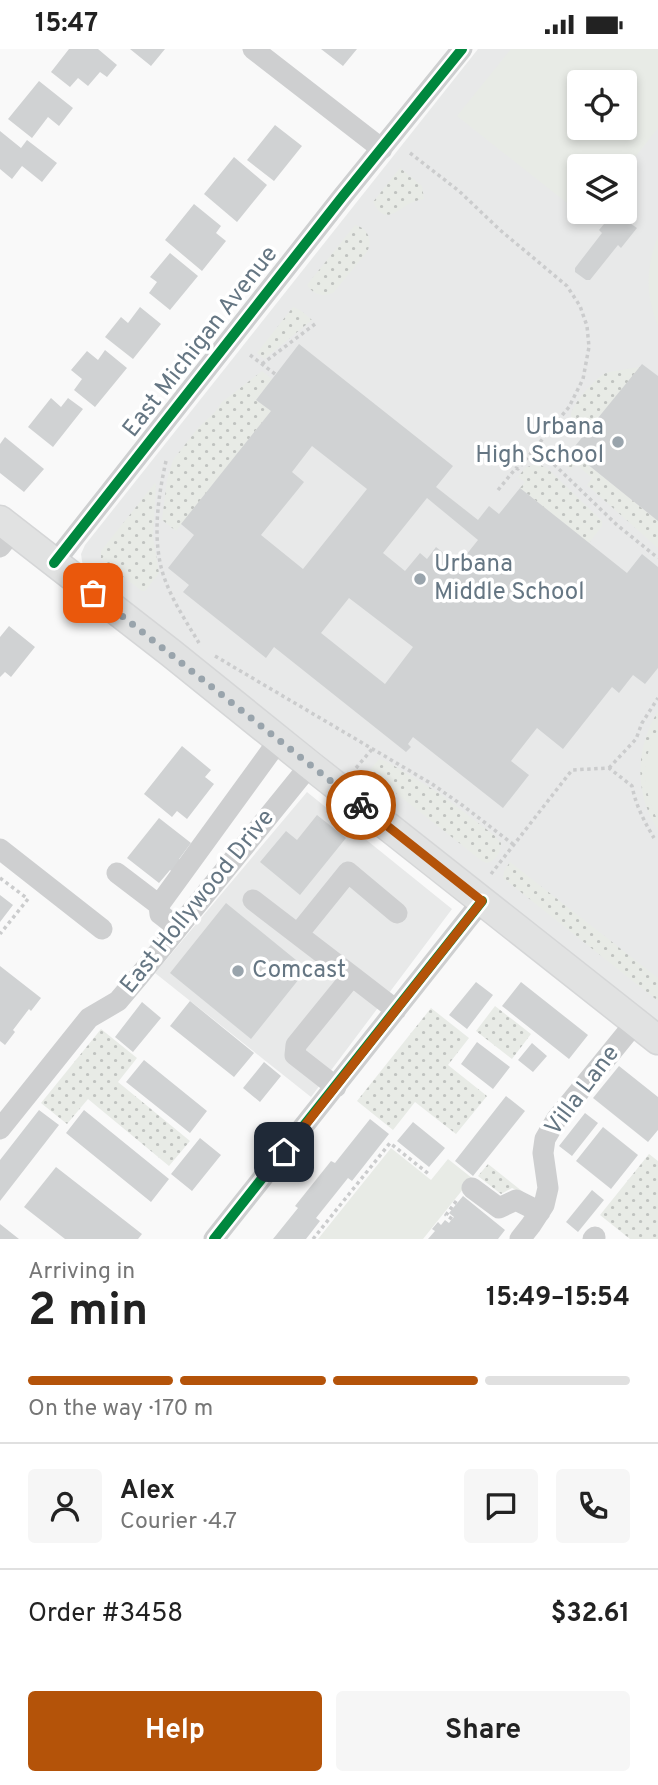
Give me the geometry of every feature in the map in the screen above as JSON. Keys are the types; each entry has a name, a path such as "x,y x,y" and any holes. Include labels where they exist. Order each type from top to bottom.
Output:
{"main road":[{"path":"4,533 54,563 171,653 658,1040"}],"street":[{"path":"253,49 382,149"},
{"name":"East Michigan Avenue","path":"54,563 462,49"},
{"path":"178,928 160,914 159,905 279,740"},
{"name":"East Hollywood Drive","path":"0,1129 89,1018 118,1001 310,765"},
{"path":"0,849 102,929"},
{"path":"298,935 348,872 397,913"},
{"path":"117,873 159,905"},
{"path":"253,900 396,1010"},
{"path":"214,1239 482,901"},
{"path":"336,1087 295,1055 296,1045 352,976"},
{"name":"Villa Lane","path":"520,1239 544,1205 548,1188 543,1153 545,1139 556,1120 635,1023"},
{"path":"472,1188 499,1208 516,1200 540,1212"}],"path":[{"path":"410,153 459,191 500,230 567,286 580,306 587,325 589,347 583,379 569,407 498,490"},
{"path":"262,364 315,324"},
{"path":"250,355 275,375"},
{"path":"536,447 617,525 658,558"},
{"path":"166,461 158,511 159,558 172,596 199,643"},
{"path":"215,656 440,789 514,845"},
{"path":"491,874 572,771 609,768 636,739 642,723 658,698"},
{"path":"356,768 373,748"},
{"path":"609,768 632,786 642,819 654,838"},
{"path":"0,878 28,899 0,934"},
{"path":"313,1239 390,1143 430,1175"},
{"path":"452,1220 446,1215 462,1193 472,1188"}],"shaded area":[{"path":"478,49 658,49 658,1022 83,565 81,554 85,545"},
{"path":"511,49 658,49 658,128 637,155 567,154 567,203 457,116"},
{"path":"400,168 422,186 424,199 393,214 385,215 373,202"},
{"path":"355,225 368,235 367,252 333,293 315,293 307,285"},
{"path":"658,236 658,326 649,292 649,270"},
{"path":"293,307 312,320 264,359 257,353"},
{"path":"640,367 586,433 575,424 572,411 584,392 596,380 606,373"},
{"path":"262,371 272,379 256,400 271,411 176,531 162,520 167,480 173,460 222,402"},
{"path":"571,451 658,521 658,548 587,485 592,478 576,464 570,470 567,463"},
{"path":"537,463 549,470 602,521 602,526 589,543 520,488 525,482 518,477 525,468"},
{"path":"155,483 153,537 159,573 145,591 142,591 105,563 101,558 101,551"},
{"path":"658,711 658,830 645,801 640,771 645,740"},
{"path":"658,731 658,821 649,798 645,776 648,754"},
{"path":"379,759 439,793 494,835 501,843 495,858 487,863 482,861 373,775 370,770"},
{"path":"307,792 452,909 311,1097 155,973"},
{"path":"510,862 658,978 658,1001 503,878"},
{"path":"495,1006 531,1034 512,1059 476,1031"},
{"path":"431,1008 469,1038 448,1065 487,1096 456,1134 415,1102 393,1130 357,1101"},
{"path":"101,1029 137,1058 118,1082 190,1141 169,1166 88,1099 67,1124 41,1103"},
{"path":"391,1148 431,1180 448,1159 472,1178 423,1239 318,1239"},
{"path":"649,1154 658,1161 658,1239 630,1239 600,1215"},
{"path":"488,1164 527,1195 512,1188 501,1194 478,1176"}],"building":[{"path":"69,49 98,49 117,65 107,77 100,72 88,86 78,78 70,87 51,72"},
{"path":"130,49 165,49 151,66"},
{"path":"321,49 357,49 343,66"},
{"path":"39,81 73,108 59,126 48,117 32,138 8,119"},
{"path":"275,125 302,146 274,181 247,160"},
{"path":"0,131 21,148 27,140 57,163 42,182 22,166 12,179 0,169"},
{"path":"234,157 267,185 237,222 204,194"},
{"path":"194,204 221,226 216,233 226,241 202,271 165,240"},
{"path":"604,224 631,224 637,228 621,248 618,245 590,280 586,280 575,272 575,268 602,233 599,230"},
{"path":"170,253 198,276 170,310 149,293 157,282 150,277"},
{"path":"140,307 161,324 133,359 105,337 121,317 128,323"},
{"name":"Urbana Middle School","path":"299,344 453,466 436,487 478,520 489,506 499,514 520,488 627,573 642,554 658,567 658,668 645,684 633,675 619,693 612,687 563,749 537,728 511,761 529,775 503,808 413,737 408,744 411,747 406,752 274,647 266,658 183,592 189,585 168,568 194,535 181,524 271,411 256,400","holes":["312,446 367,489 303,569 261,535 304,482 292,472","427,498 478,540 458,565 436,547 427,559 420,553 405,571 383,553","349,598 413,647 385,684 321,633"]},
{"path":"105,350 127,368 95,407 74,390 82,379 71,370 87,351 98,360"},
{"name":"Urbana High School","path":"642,364 658,376 658,521 571,451"},
{"path":"51,398 61,407 68,398 83,409 53,447 28,427"},
{"path":"5,437 44,469 24,492 0,473 0,444"},
{"path":"9,626 35,647 11,677 5,672 0,677 0,637"},
{"path":"182,746 211,770 205,777 214,784 187,819 177,811 172,817 144,794"},
{"path":"317,815 346,838 300,895 260,862 286,831 297,840"},
{"path":"159,818 191,843 179,859 183,863 175,874 170,870 159,883 127,858"},
{"path":"0,895 13,905 0,922"},
{"name":"Comcast","path":"226,903 307,969 251,1039 170,973"},
{"path":"0,966 41,998 31,1011 29,1009 5,1045 0,1041"},
{"path":"476,982 493,995 467,1029 449,1015"},
{"path":"521,982 588,1035 569,1059 502,1006"},
{"path":"190,1001 254,1053 234,1077 170,1026"},
{"path":"142,1002 161,1018 133,1052 115,1037"},
{"path":"477,1042 510,1067 493,1089 461,1064"},
{"path":"532,1043 547,1056 533,1072 518,1060"},
{"path":"144,1060 207,1111 190,1133 126,1082"},
{"path":"264,1062 281,1076 260,1102 243,1088"},
{"path":"619,1066 658,1097 658,1130 648,1142 593,1098"},
{"path":"506,1096 525,1111 473,1176 455,1161"},
{"path":"39,1110 59,1125 0,1201 0,1160"},
{"path":"84,1110 169,1179 151,1202 66,1133"},
{"path":"585,1113 598,1123 572,1156 559,1146"},
{"path":"370,1119 389,1134 352,1181 348,1178 316,1218 320,1221 306,1239 273,1239 331,1161 335,1163"},
{"path":"413,1122 445,1148 429,1167 397,1141"},
{"path":"603,1127 638,1155 611,1189 576,1161"},
{"path":"200,1138 221,1155 192,1191 171,1174"},
{"path":"56,1167 142,1234 138,1239 65,1239 24,1207"},
{"path":"592,1190 604,1200 578,1232 566,1222"},
{"path":"463,1196 505,1230 498,1239 428,1239 438,1222 441,1225 445,1220 449,1223 454,1217 449,1213"},
{"path":"0,1224 19,1239 0,1239"}],"cycle path":[{"path":"54,563 462,49"},
{"path":"214,1239 482,901"}],"way so far":[{"path":"93,593 361,805"}],"place":[{"name":"Urbana High School","path":"618,442"},
{"name":"Urbana Middle School","path":"420,579"},
{"name":"Comcast","path":"238,971"}],"route":[{"path":"284,1152 482,901 361,805"}]}
